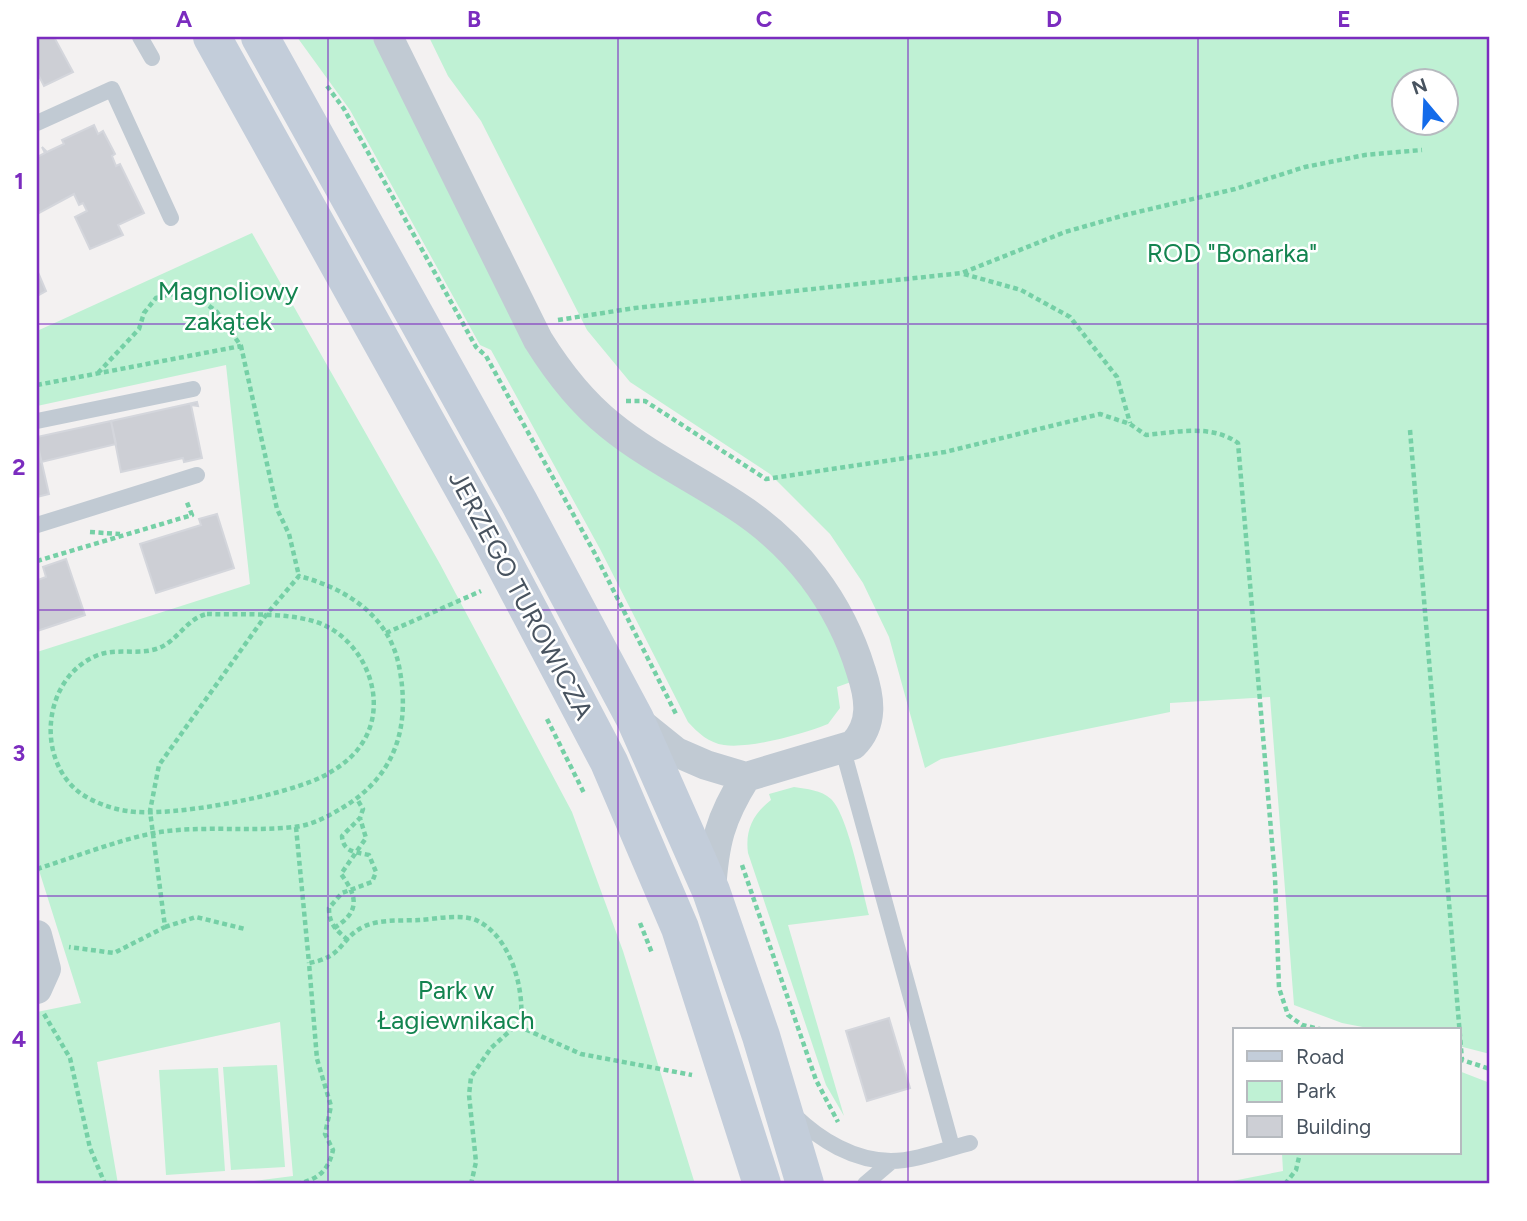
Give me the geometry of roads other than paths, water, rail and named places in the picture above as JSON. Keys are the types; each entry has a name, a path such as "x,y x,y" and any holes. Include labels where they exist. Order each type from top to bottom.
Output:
{"main road":[{"name":"JERZEGO TUROWICZA","path":"212,37 514,580 609,762 680,928 762,1184"},
{"name":"JERZEGO TUROWICZA","path":"260,37 519,502 635,719 711,891 805,1184"}],"street":[{"path":"388,37 538,340 563,377 584,402 621,434 735,505 771,531 805,565 826,594 855,652 869,708 864,731 853,745 844,750 746,776 706,765 676,752 635,719"},
{"path":"711,891 714,844 722,818 746,776"},
{"path":"40,1001 50,940"}],"lane":[{"path":"141,37 152,58"},
{"path":"37,123 112,89 171,218"},
{"path":"37,421 193,389"},
{"path":"37,525 197,475"},
{"path":"844,750 952,1147"},
{"path":"781,1104 823,1140 857,1154 892,1161 970,1143"},
{"path":"865,1184 892,1161"}],"park label":[{"name":"ROD \"Bonarka\"","path":"1232,253"},
{"name":"Magnoliowy zakątek","path":"228,306"},
{"name":"Park w Łagiewnikach","path":"456,1005"}]}
